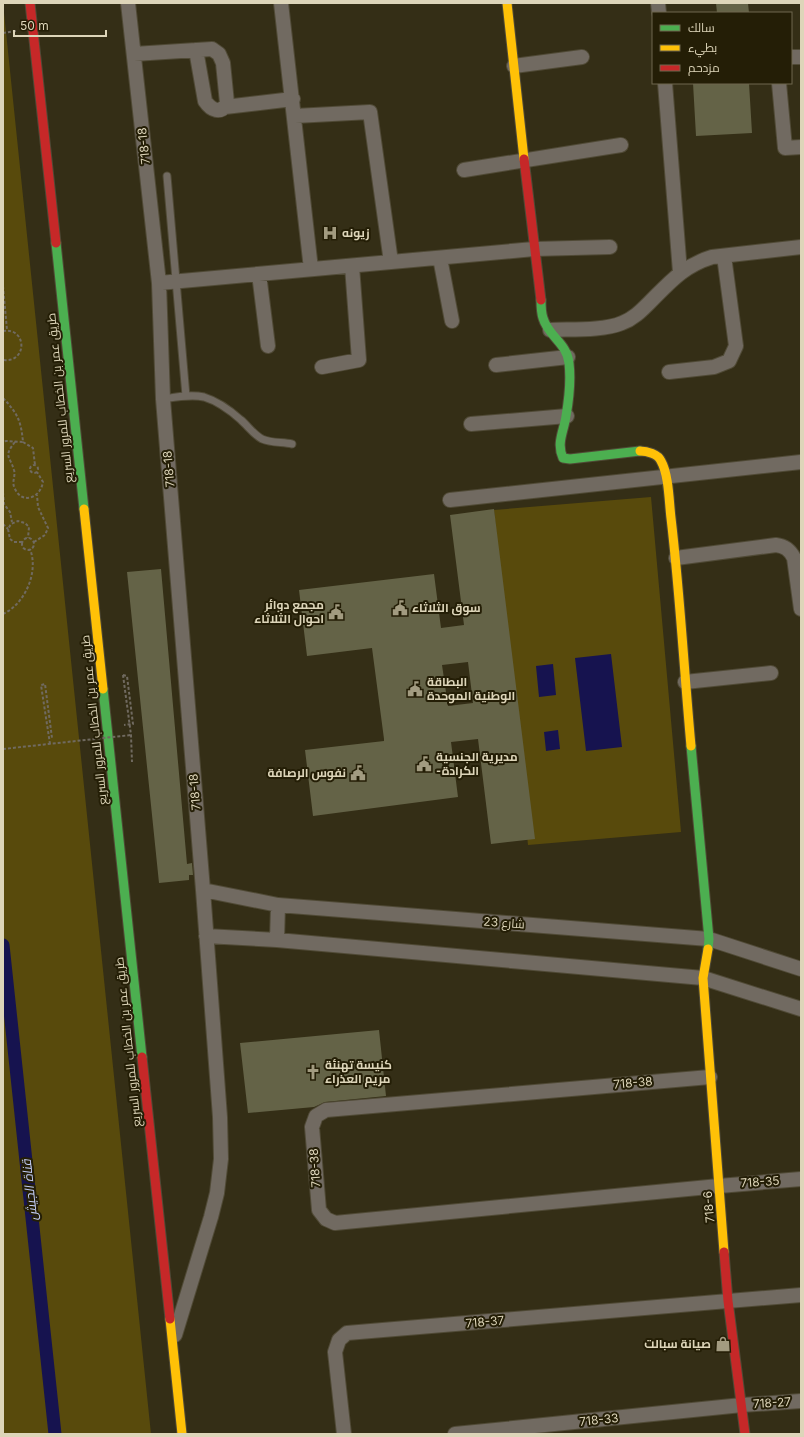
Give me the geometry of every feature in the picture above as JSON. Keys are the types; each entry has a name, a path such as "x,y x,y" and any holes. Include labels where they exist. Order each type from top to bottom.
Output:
{"main road":[{"name":"طريق عمر بن الخطاب للمرور السريع","path":"30,3 182,1434"},
{"path":"507,3 543,318 550,330 564,347 568,357 567,416"},
{"name":"718-6","path":"567,416 560,441 560,453 563,458 570,459 644,451 655,455 661,460 666,476 676,558 685,682 709,939 703,978 728,1301 745,1434"}],"street":[{"name":"718-18","path":"128,3 159,283 164,399 203,890 219,1109 221,1159 218,1193 172,1345"},
{"path":"281,3 311,269"},
{"path":"134,54 212,49 219,54 223,63 227,103 225,107"},
{"path":"196,50 205,101 214,110 221,110 225,107 293,100"},
{"path":"514,66 582,57"},
{"path":"665,84 680,272"},
{"path":"779,84 785,148 801,147"},
{"path":"294,116 370,112 391,262"},
{"path":"464,170 621,144"},
{"path":"159,283 534,249 610,247"},
{"path":"550,330 605,327 622,323 638,313 680,272 700,260 712,257 801,247"},
{"path":"669,372 714,367 729,361 736,346 724,256"},
{"path":"440,258 452,321"},
{"path":"322,367 360,360 352,266"},
{"path":"259,274 268,346"},
{"path":"496,365 568,357"},
{"path":"471,424 567,416"},
{"path":"450,500 801,462"},
{"path":"676,558 776,545 784,547 790,551 794,558 801,609"},
{"path":"685,682 771,673"},
{"name":"شارع 23","path":"203,890 278,905 709,939 801,969"},
{"path":"277,940 278,905"},
{"path":"206,936 277,940 703,978 801,1009"},
{"name":"718-38","path":"710,1077 326,1110 316,1116 312,1127 319,1210 326,1219 335,1223 719,1186"},
{"name":"718-35","path":"719,1186 801,1179"},
{"path":"728,1301 801,1295"},
{"name":"718-37","path":"344,1434 335,1352 339,1340 347,1333 728,1301"},
{"name":"718-27","path":"742,1405 801,1401"},
{"name":"718-33","path":"455,1434 742,1405"}],"lane":[{"path":"167,176 186,396"},
{"path":"164,399 186,396 203,397 223,407 242,420 254,434 260,438 292,444"}],"path":[{"path":"3,286 7,330"},
{"path":"3,330 7,330 20,337 22,347 18,356 14,359 3,360"},
{"path":"3,398 16,414 22,426 23,442"},
{"path":"3,442 6,441 23,442 33,448 35,465 38,468 37,472 43,482 42,488 37,495 33,497 25,497 15,489 13,480 14,470 8,456 9,450 15,442"},
{"path":"35,465 30,467 30,471 34,473 37,472"},
{"path":"3,492 4,505 10,512 12,523"},
{"path":"30,549 34,542 45,535 48,528 38,507 37,495"},
{"path":"8,529 12,523 18,520 25,523 29,527 28,538"},
{"path":"3,524 8,529 9,536 12,540 22,542"},
{"path":"28,538 32,539 34,542"},
{"path":"22,542 28,538"},
{"path":"22,542 22,546 25,549 30,549"},
{"path":"3,614 14,608 28,588 32,577 33,564 33,555 30,549"},
{"path":"106,727 133,724 127,676 123,675 131,735 132,762"},
{"path":"50,744 41,685 45,684 52,738"},
{"path":"3,749 131,735"}],"shaded area":[{"path":"3,3 151,1434 3,1434"},
{"path":"651,497 681,832 528,845 494,510"},
{"path":"611,654 622,747 586,751 575,658"},
{"path":"553,664 556,695 539,697 536,666"},
{"path":"558,730 560,749 546,751 544,732"}],"building":[{"path":"716,3 748,3 749,12 717,12"},
{"path":"693,84 749,84 752,133 696,136"},
{"path":"494,509 535,839 491,844 478,739 451,742 458,797 313,816 305,750 384,741 384,739 372,648 307,656 299,590 434,574 441,628 464,625 450,515","holes":["468,662 473,703 448,706 442,665"]},
{"path":"161,569 187,864 192,863 193,875 189,875 189,880 159,883 127,572"},
{"name":"كنيسة تهنئة مريم العذراء","path":"379,1030 386,1096 325,1102 314,1107 248,1113 240,1043"}],"waterway":[{"name":"قناة الجيش","path":"3,945 55,1434"}],"traffic: fast":[{"path":"56,243 84,509"},
{"path":"541,300 542,314 545,324 565,350 569,363 569,396 560,442 563,458 570,459 640,451"},
{"path":"103,689 142,1057"},
{"path":"691,746 709,939 708,949"}],"traffic: slow":[{"path":"507,3 524,159"},
{"path":"640,451 652,453 657,456 660,459 666,474 677,575 691,746"},
{"path":"84,509 103,689"},
{"path":"708,949 703,978 724,1252"},
{"path":"170,1319 182,1434"}],"traffic: jam":[{"path":"30,3 56,243"},
{"path":"524,159 541,300"},
{"path":"142,1057 170,1319"},
{"path":"724,1252 728,1301 745,1434"}],"place":[{"name":"زيونه","path":"330,233"},
{"name":"سوق الثلاثاء","path":"400,608"},
{"name":"مجمع دوائر احوال الثلاثاء","path":"336,612"},
{"name":"البطاقة الوطنية الموحدة","path":"415,689"},
{"name":"مديرية الجنسية -الكرادة","path":"424,764"},
{"name":"نفوس الرصافة","path":"358,773"},
{"name":"كنيسة تهنئة مريم العذراء","path":"313,1072"},
{"name":"صيانة سبالت","path":"723,1344"}]}
